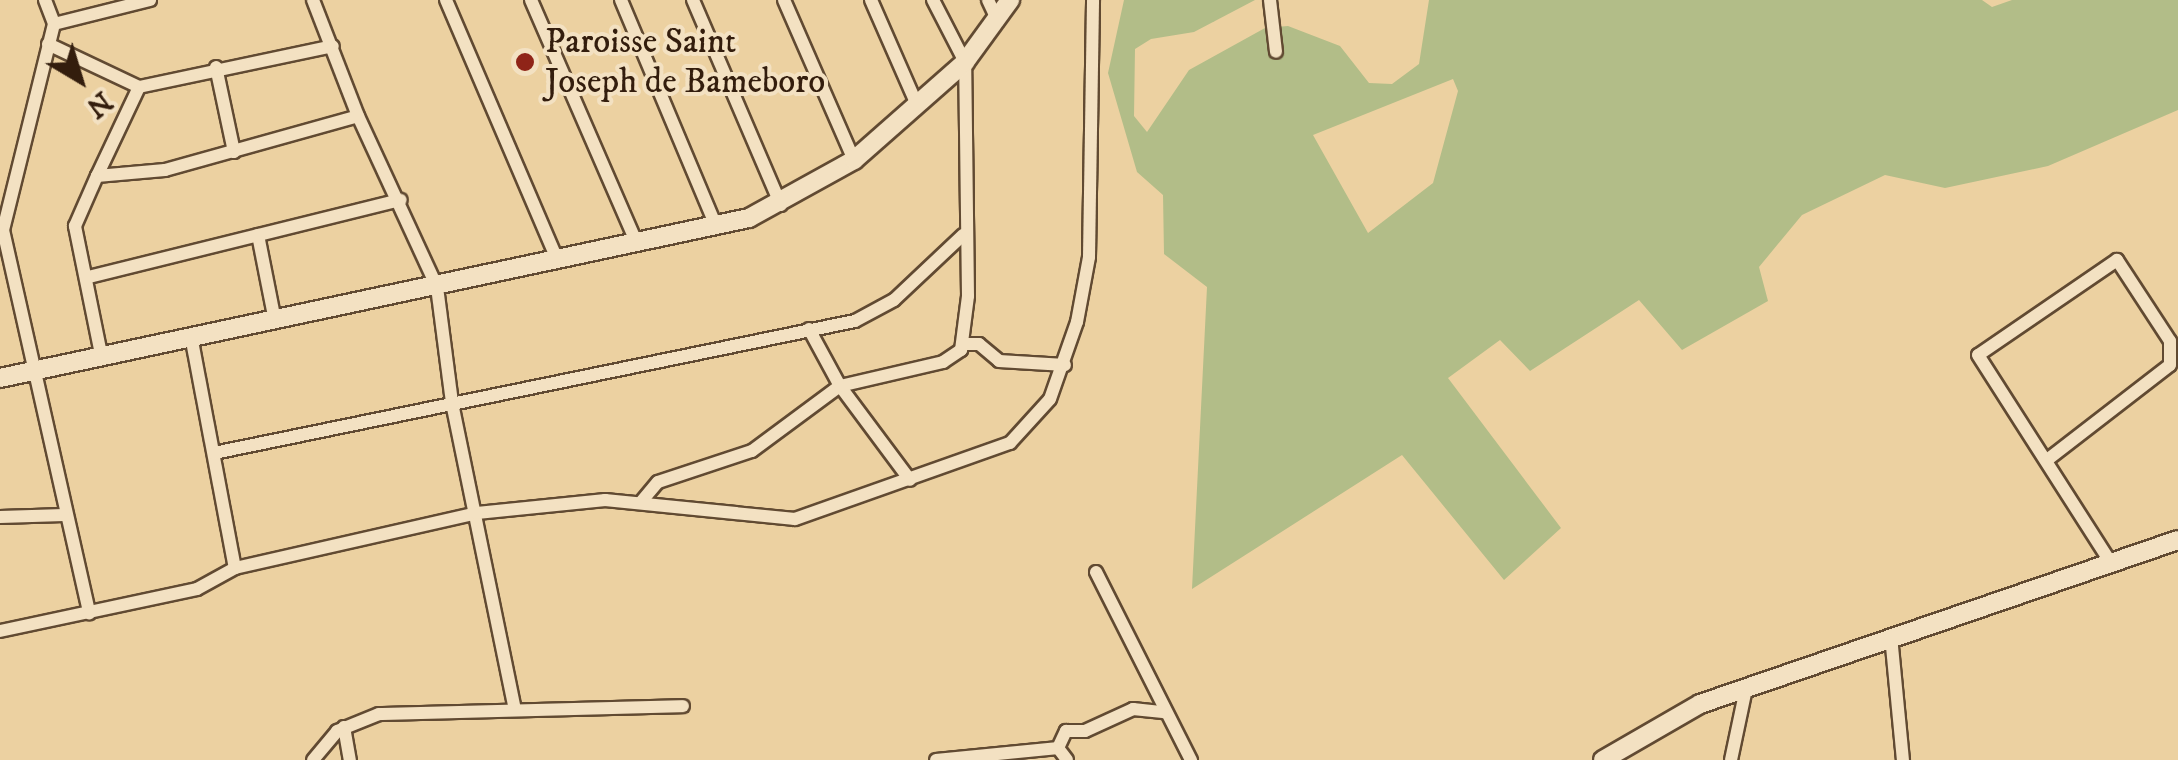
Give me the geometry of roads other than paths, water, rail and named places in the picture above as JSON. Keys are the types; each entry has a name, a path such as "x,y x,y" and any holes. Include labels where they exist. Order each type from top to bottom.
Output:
{"street":[{"path":"45,0 54,24 1,231 30,374 89,614"},
{"path":"54,24 150,0"},
{"path":"314,0 358,116 437,287 452,403 516,709"},
{"path":"446,0 558,261"},
{"path":"532,0 637,244"},
{"path":"621,0 717,228"},
{"path":"694,0 781,205"},
{"path":"784,0 854,160"},
{"path":"870,0 917,105"},
{"path":"933,0 965,62 962,235 968,279 964,344"},
{"path":"988,0 998,24"},
{"path":"0,378 192,341 717,228 781,205 854,160 917,105 965,62 998,24 1010,0"},
{"path":"0,631 197,589 235,568 477,513 586,500 641,502 706,514 794,519 1010,444 1050,399 1065,365 1089,257 1094,0"},
{"path":"1270,0 1276,52"},
{"path":"48,44 140,87 333,46"},
{"path":"216,68 234,152"},
{"path":"102,359 75,226 140,87"},
{"path":"96,176 166,170 358,116"},
{"path":"88,277 400,200"},
{"path":"214,453 809,330 884,308 962,235"},
{"path":"258,236 275,321"},
{"path":"2047,460 2170,365 2170,341 2117,260 1978,355 2109,560"},
{"path":"809,330 840,386 910,480"},
{"path":"192,341 235,568"},
{"path":"641,502 658,482 752,451 840,386 944,362 964,344 979,344 999,361 1065,365"},
{"path":"0,516 64,515"},
{"path":"1603,760 1700,704 2109,560 2178,540"},
{"path":"1096,572 1163,712 1191,760"},
{"path":"1891,636 1903,760"},
{"path":"1731,760 1746,688"},
{"path":"312,760 344,726 401,711 683,706"},
{"path":"1058,748 1066,731 1085,731 1132,708 1163,712"},
{"path":"344,726 350,760"},
{"path":"936,760 1058,748"},
{"path":"1058,748 1068,760"}],"place":[{"name":"Paroisse Saint Joseph de Bameboro","path":"525,62"}]}
